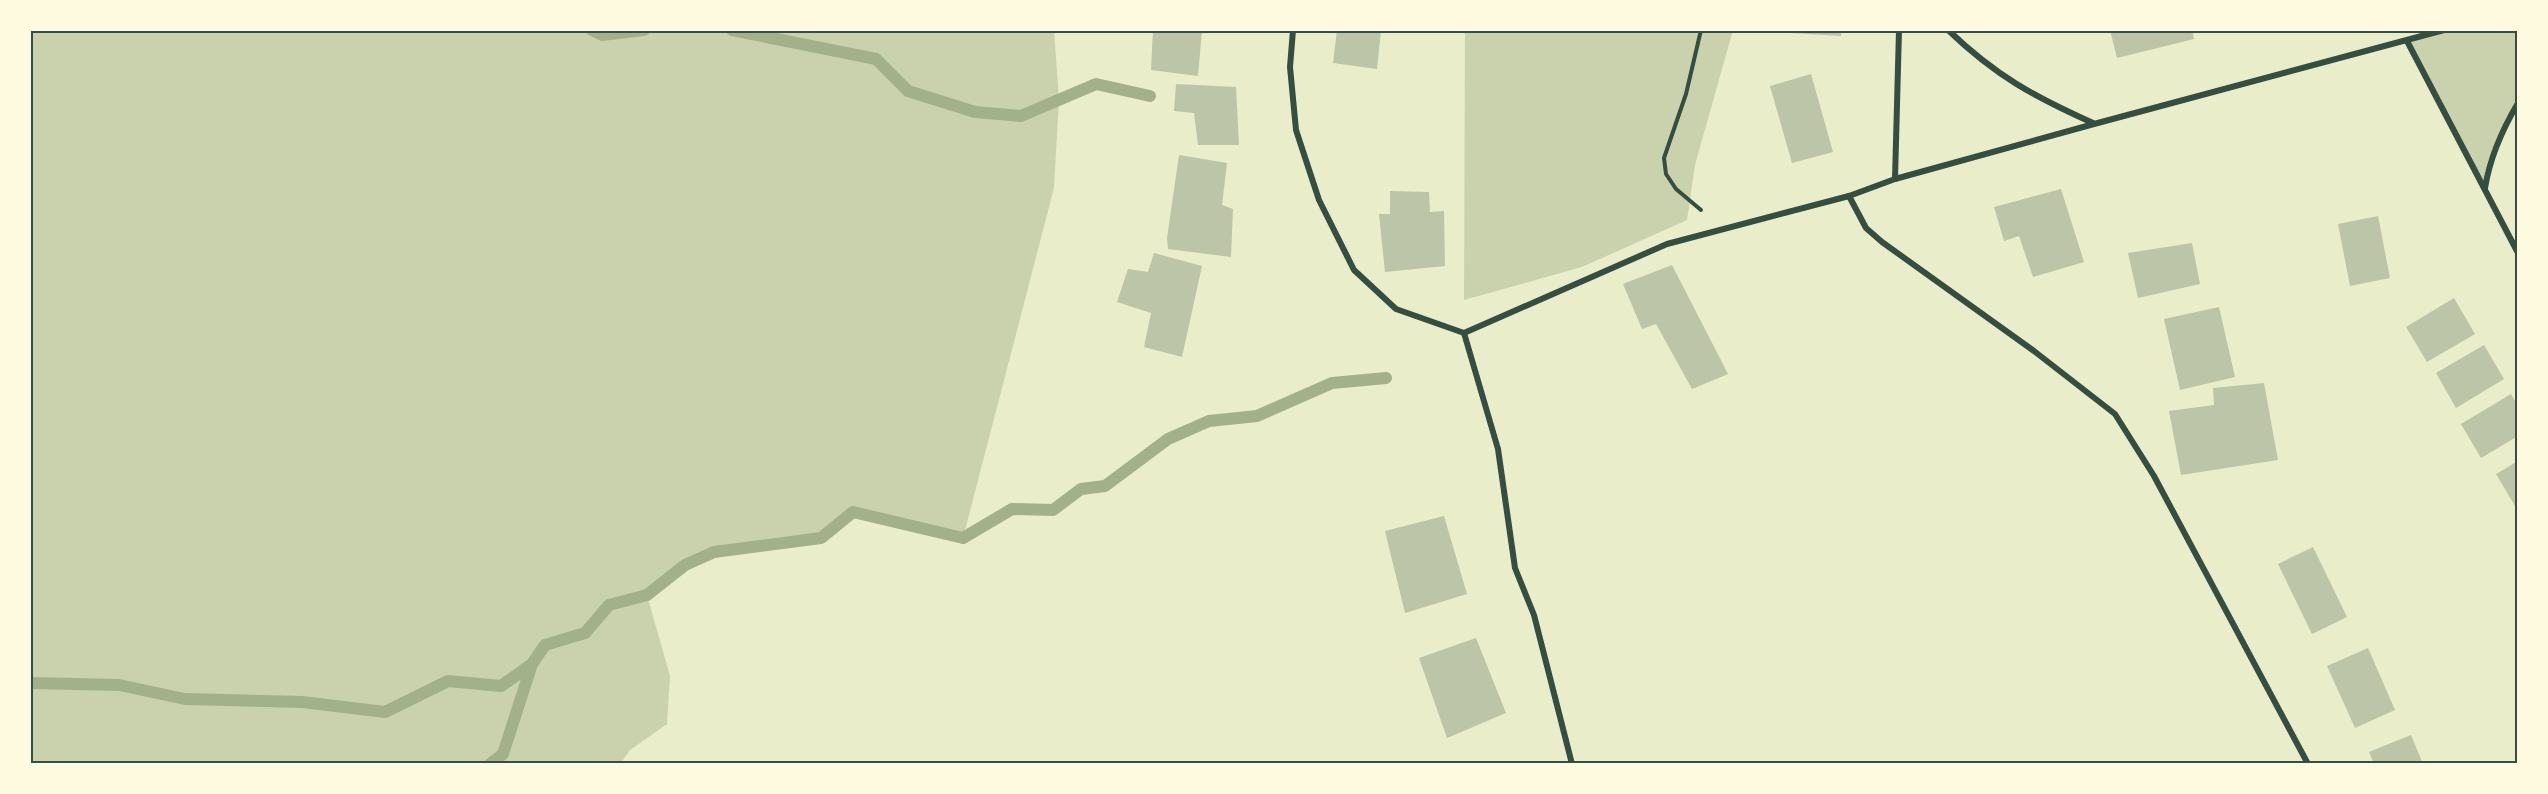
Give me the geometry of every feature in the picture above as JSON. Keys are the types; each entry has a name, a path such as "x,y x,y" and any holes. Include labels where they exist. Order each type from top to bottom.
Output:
{"street":[{"path":"1293,30 1290,67 1296,130 1319,200 1354,270 1396,309 1464,333 1667,244 1849,196 1895,179 2094,124 2444,30"},
{"path":"1895,179 1899,30"},
{"path":"1948,30 1980,61 2030,94 2094,124"},
{"path":"2407,41 2518,253"},
{"path":"2485,189 2488,168 2500,135 2518,103"},
{"path":"1849,196 1866,228 1882,242 2034,351 2115,414 2154,476 2308,764"},
{"path":"1464,333 1498,449 1515,568 1534,615 1572,764"}],"path":[{"path":"1701,30 1686,94 1664,158 1666,174 1676,189 1724,230"}],"green space":[{"path":"30,30 1054,30 1059,100 1054,188 963,538 854,512 821,538 714,552 685,565 647,595 670,676 667,724 630,750 620,764 30,764"},
{"path":"1465,30 1733,30 1695,165 1687,220 1582,267 1464,300"},
{"path":"2444,30 2518,30 2518,103 2500,135 2485,189 2407,41"}],"building":[{"path":"1153,30 1202,30 1198,76 1151,70"},
{"path":"1337,30 1381,30 1377,69 1333,63"},
{"path":"1791,30 1841,30 1841,36 1791,33"},
{"path":"2110,30 2192,30 2194,39 2117,58"},
{"path":"1811,74 1833,152 1792,163 1770,86"},
{"path":"1176,84 1236,87 1239,145 1198,145 1194,113 1174,111"},
{"path":"1179,155 1227,163 1222,205 1233,209 1231,257 1168,249 1167,238"},
{"path":"2061,189 2084,262 2033,277 2019,236 2004,241 1994,207"},
{"path":"1390,191 1429,192 1430,212 1444,211 1445,266 1385,272 1379,214 1390,214"},
{"path":"2378,216 2390,278 2350,286 2338,224"},
{"path":"2192,243 2200,284 2138,298 2128,253"},
{"path":"1154,253 1202,266 1182,357 1144,347 1151,313 1117,302 1128,269 1148,272"},
{"path":"1672,265 1728,374 1692,389 1656,324 1642,329 1623,284"},
{"path":"2454,298 2475,334 2427,362 2406,327"},
{"path":"2219,307 2235,377 2180,390 2164,319"},
{"path":"2484,345 2504,379 2456,408 2436,373"},
{"path":"2264,383 2278,460 2181,475 2169,411 2214,405 2213,388"},
{"path":"2511,394 2518,406 2518,436 2481,458 2461,424"},
{"path":"2518,461 2518,511 2496,474"},
{"path":"1444,516 1467,594 1405,613 1385,531"},
{"path":"2313,547 2347,617 2312,634 2278,564"},
{"path":"1476,638 1506,713 1447,738 1419,658"},
{"path":"2368,648 2395,710 2355,728 2327,666"},
{"path":"2411,735 2423,764 2374,764 2369,752"}],"waterway":[{"path":"592,30 602,35 644,30"},
{"path":"732,30 876,59 908,91 975,112 1021,116 1096,84 1150,96"},
{"path":"490,764 503,754 532,664 545,645 585,633 609,605 647,595 685,565 714,552 821,538 853,512 963,538 1012,509 1053,510 1081,489 1105,486 1168,439 1209,421 1257,416 1332,383 1386,378"},
{"path":"30,683 119,685 185,699 302,702 385,712 448,681 501,686 532,664"}]}
